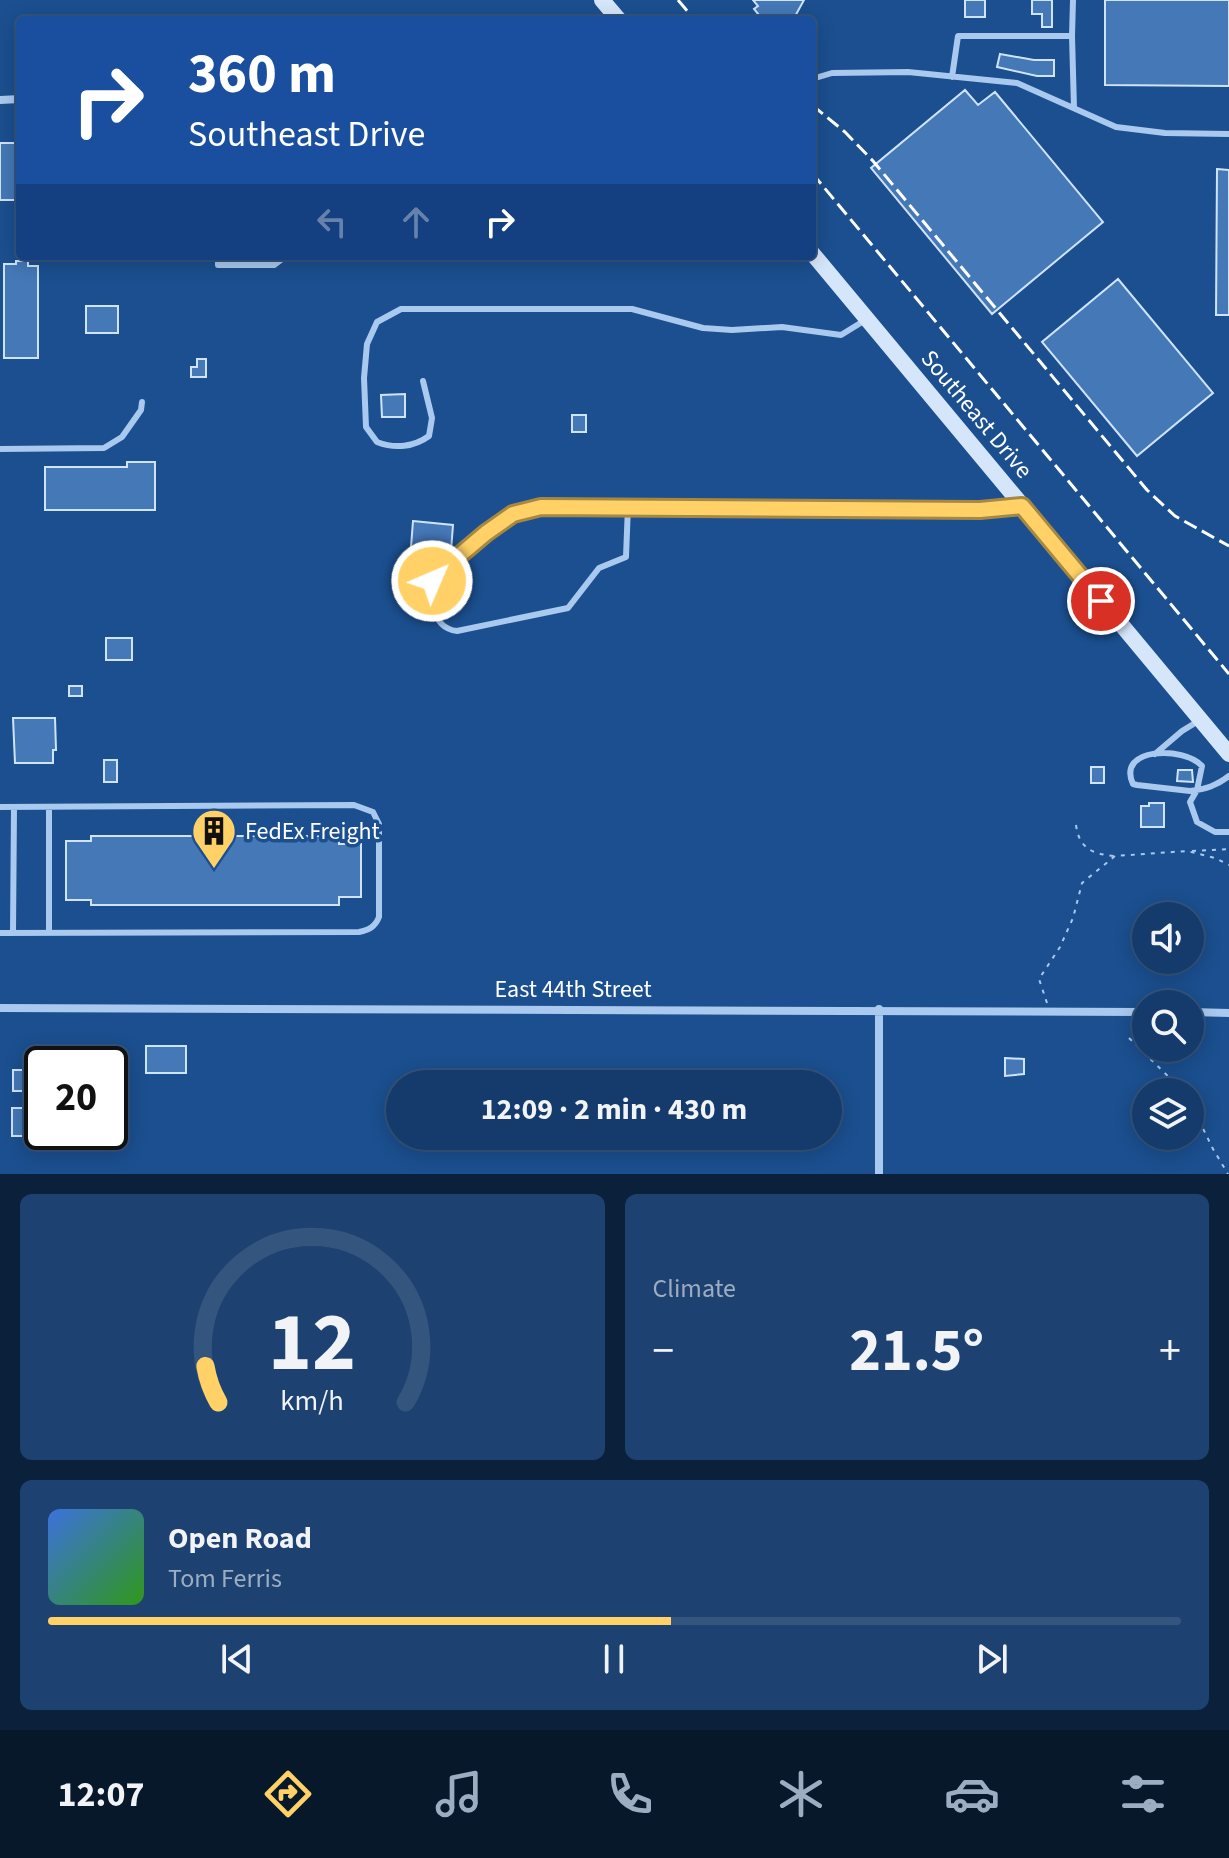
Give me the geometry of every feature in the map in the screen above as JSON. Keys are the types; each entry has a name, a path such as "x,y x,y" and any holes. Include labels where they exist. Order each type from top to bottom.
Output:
{"main road":[{"path":"602,0 616,16"},
{"name":"Southeast Drive","path":"816,258 1229,754"}],"street":[{"name":"East 44th Street","path":"0,1008 1132,1012"},
{"path":"879,1009 879,1174"},
{"path":"1204,1012 1229,1013"}],"lane":[{"path":"1073,0 1074,108"},
{"path":"952,77 958,36 1072,36"},
{"path":"816,78 832,73 908,72 1017,83 1116,127 1165,133 1229,134"},
{"path":"218,260 218,265 274,265 281,260"},
{"path":"423,381 432,418 429,436 420,443 406,446 377,442 366,427 364,378 367,344 377,322 401,309 632,309 703,328 782,327 841,335 867,319"},
{"path":"0,449 104,448 122,437 141,410 142,402"},
{"path":"628,506 626,557 599,568 568,608 457,631 447,629 438,622 433,601 433,566 460,555 513,514 541,507 628,506 980,510 1022,506"},
{"path":"1201,720 1182,731 1155,754 1134,762 1130,771 1133,784 1197,790 1216,786 1229,776"},
{"path":"1155,754 1186,755 1197,760 1202,766 1197,790 1190,802 1197,822 1215,832 1229,832"},
{"path":"0,807 354,805 373,812 379,824 379,917 369,930 0,933"},
{"path":"13,933 14,807"},
{"path":"49,807 49,933"}],"path":[{"path":"1076,825 1079,841 1085,848 1115,856 1229,849"},
{"path":"1187,851 1229,865"},
{"path":"1050,1011 1039,979 1060,947 1073,918 1082,883 1115,856"},
{"path":"1129,1038 1170,1078"},
{"path":"1204,1131 1228,1174"}],"building":[{"path":"753,0 804,0 795,16 760,16 754,9 758,6"},
{"path":"965,0 985,0 985,17 965,17"},
{"path":"1032,0 1052,0 1052,27 1042,27 1042,14 1032,14"},
{"path":"1105,0 1229,0 1229,86 1105,85"},
{"path":"1000,54 1054,60 1054,76 1037,76 997,67"},
{"path":"965,90 978,105 995,92 1103,222 992,314 871,168"},
{"path":"0,143 16,143 16,200 0,200"},
{"path":"1217,169 1229,170 1229,315 1216,315"},
{"path":"16,261 28,261 28,266 38,266 38,358 4,358 4,264 16,264"},
{"path":"1118,279 1213,393 1137,456 1042,342"},
{"path":"86,306 118,306 118,333 86,333"},
{"path":"197,359 206,359 206,377 191,377 191,367 197,367"},
{"path":"405,394 405,417 382,417 381,395"},
{"path":"572,415 586,415 586,432 572,432"},
{"path":"127,462 155,462 155,510 45,510 45,467 127,467"},
{"path":"413,521 453,525 451,551 411,547"},
{"path":"407,564 422,567 421,578 406,577"},
{"path":"106,638 132,638 132,660 106,660"},
{"path":"69,686 82,686 82,696 69,696"},
{"path":"13,718 55,718 56,750 53,750 53,763 15,763"},
{"path":"104,760 117,760 117,782 104,782"},
{"path":"1091,767 1104,767 1104,783 1091,783"},
{"path":"1178,770 1192,770 1193,782 1177,781"},
{"path":"1149,803 1164,803 1164,827 1141,827 1141,806 1149,806"},
{"name":"FedEx Freight","path":"91,836 339,836 339,844 361,844 361,897 339,897 339,905 91,905 91,900 66,900 66,841 91,841"},
{"path":"146,1046 186,1046 186,1073 146,1073"},
{"path":"1005,1058 1024,1059 1024,1074 1005,1076"},
{"path":"13,1070 24,1070 24,1091 13,1091"},
{"path":"12,1108 24,1108 24,1136 12,1136"}],"railway":[{"path":"678,0 692,16"},
{"path":"816,108 873,161 1147,490 1175,516 1229,546"},
{"path":"816,178 1229,674"}],"place":[{"name":"FedEx Freight","path":"214,870"}],"route":[{"path":"432,581 433,566 464,553 497,524 528,508 659,506 980,510 1022,506 1101,601"}]}
